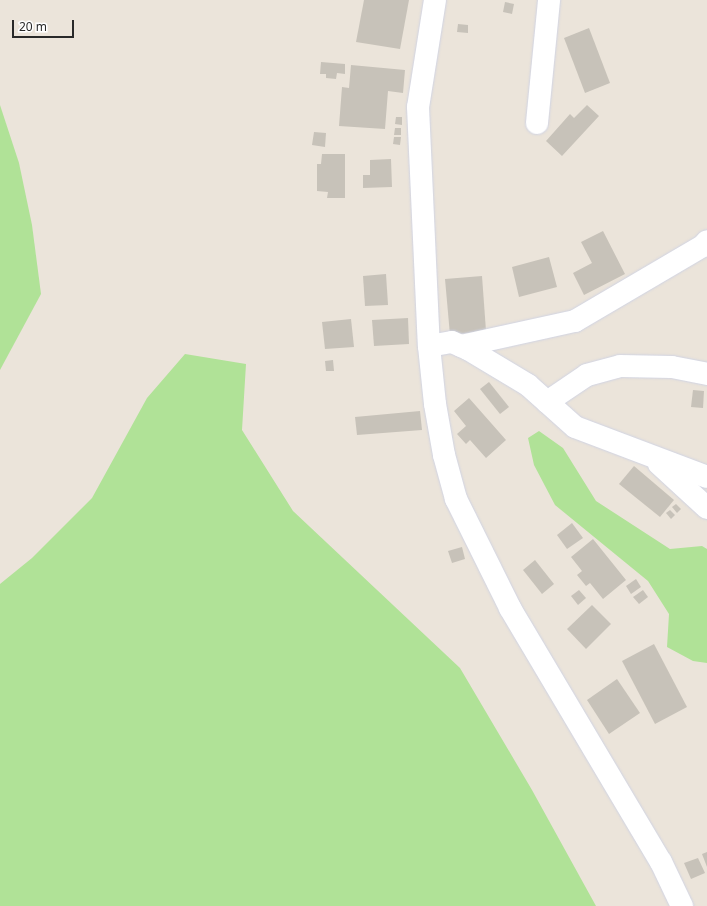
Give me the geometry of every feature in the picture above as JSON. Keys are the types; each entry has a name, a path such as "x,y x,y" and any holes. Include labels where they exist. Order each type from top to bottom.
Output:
{"street":[{"path":"435,0 418,107 429,346 435,404 444,455 456,499 510,608 661,862 682,906"},
{"path":"537,123 549,0"},
{"path":"461,346 575,321 703,246 707,241"},
{"path":"429,346 452,342 461,346 528,385 575,427 707,477"},
{"path":"548,402 587,375 620,366 672,367 707,374"},
{"path":"650,455 707,508"}],"green space":[{"path":"0,105 19,163 32,225 41,294 0,370"},
{"path":"185,354 246,364 242,430 293,511 460,668 532,790 596,906 0,906 0,584 32,558 92,498 147,398"},
{"path":"539,431 563,448 596,501 670,549 702,546 707,549 707,663 693,661 667,647 669,614 648,581 555,505 534,465 528,438"}],"building":[{"path":"364,0 409,0 400,49 356,42"},
{"path":"505,2 514,4 512,14 503,12"},
{"path":"458,24 468,25 468,33 457,32"},
{"path":"589,28 610,83 585,93 564,38"},
{"path":"321,62 345,64 345,74 337,73 336,79 326,78 326,74 320,74"},
{"path":"351,65 405,70 403,93 388,91 385,129 339,126 342,87 349,88"},
{"path":"587,105 599,116 562,156 546,141 570,114 574,118"},
{"path":"396,117 402,117 402,125 395,124"},
{"path":"395,128 401,128 401,135 394,135"},
{"path":"314,132 326,133 325,147 312,145"},
{"path":"394,137 401,137 400,145 393,144"},
{"path":"322,154 345,154 345,198 327,198 328,192 317,191 317,164 321,164"},
{"path":"391,159 392,187 363,188 363,175 370,175 370,160"},
{"path":"603,231 625,274 584,295 573,273 592,263 581,242"},
{"path":"549,257 557,287 519,297 512,267"},
{"path":"386,274 388,305 365,306 363,276"},
{"path":"482,276 486,331 450,335 445,279"},
{"path":"408,318 409,344 374,346 372,320"},
{"path":"351,319 354,347 325,349 322,322"},
{"path":"333,360 334,371 326,371 325,361"},
{"path":"489,382 509,407 500,414 480,389"},
{"path":"693,390 704,391 703,408 691,407"},
{"path":"469,398 506,440 486,458 470,440 466,444 457,434 466,426 454,411"},
{"path":"420,411 422,430 357,435 355,417"},
{"path":"634,466 674,500 660,517 619,484"},
{"path":"676,504 681,509 677,513 672,507"},
{"path":"670,510 675,515 671,519 666,513"},
{"path":"572,523 583,538 567,549 557,535"},
{"path":"593,539 626,580 603,599 590,583 586,586 577,575 582,571 571,557"},
{"path":"462,547 465,559 452,563 448,551"},
{"path":"535,560 554,584 542,594 523,570"},
{"path":"636,579 641,587 631,594 626,586"},
{"path":"579,590 586,598 578,605 571,596"},
{"path":"643,590 648,597 639,604 633,597"},
{"path":"592,605 611,624 586,649 567,629"},
{"path":"654,644 687,707 655,724 622,661"},
{"path":"617,679 640,713 609,734 587,700"},
{"path":"707,852 707,867 702,854"},
{"path":"698,858 705,873 691,879 684,863"}]}
